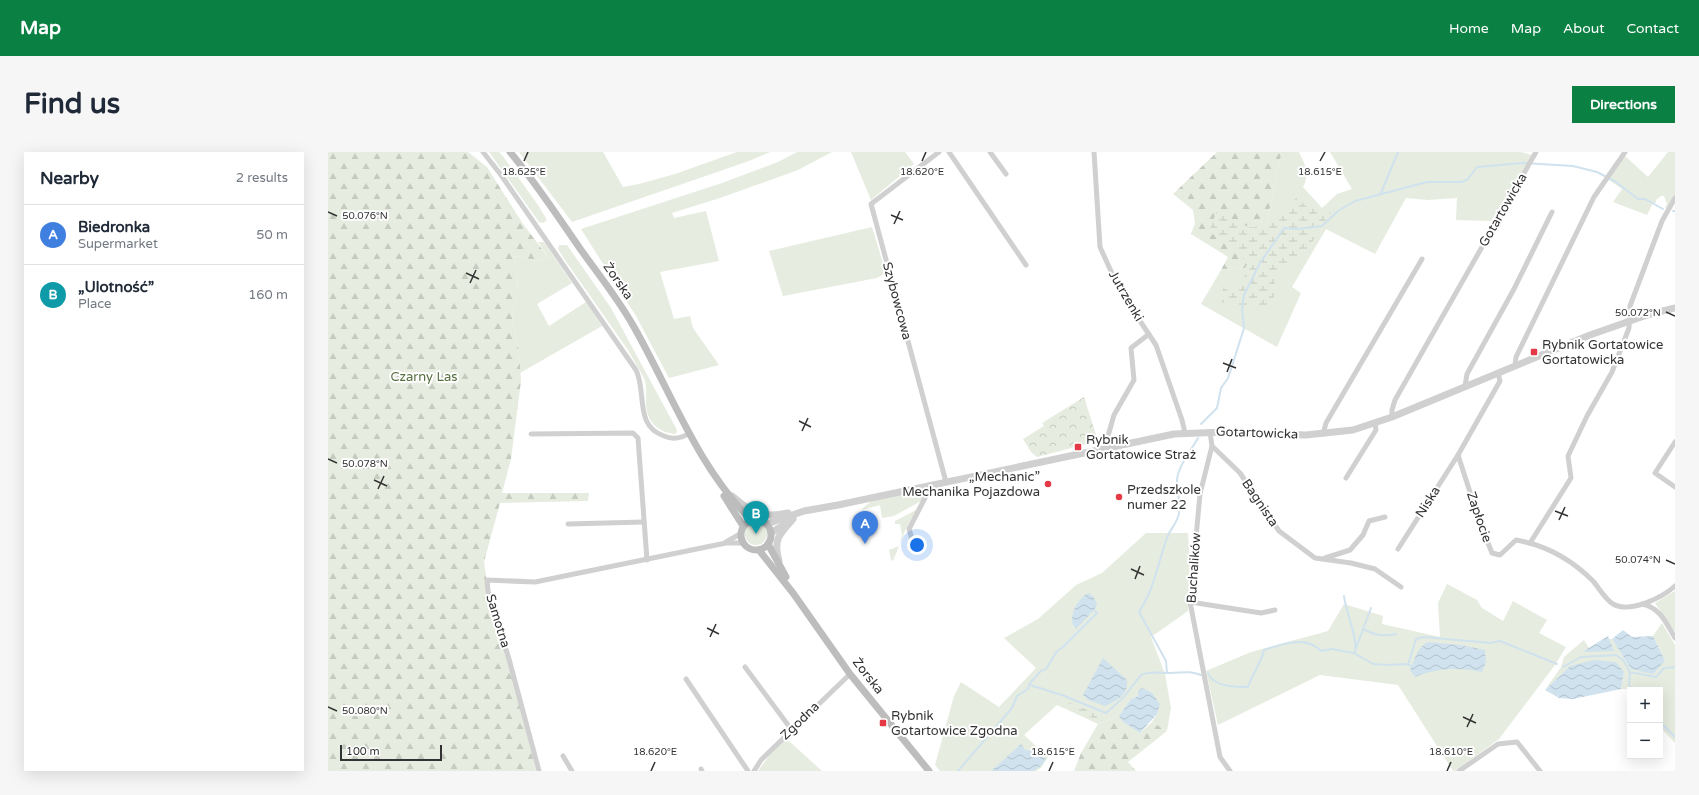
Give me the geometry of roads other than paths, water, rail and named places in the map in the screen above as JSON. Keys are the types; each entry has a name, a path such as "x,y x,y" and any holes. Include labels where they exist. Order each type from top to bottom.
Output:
{"main road":[{"name":"Żorska","path":"510,152 553,208 633,326 674,406 742,530"},
{"name":"Żorska","path":"706,462 726,491 751,520"},
{"path":"751,520 760,520 767,524 771,533 771,539 768,544 759,550 751,549 743,543 742,530 751,520"},
{"name":"Żorska","path":"768,544 793,593"},
{"name":"Żorska","path":"759,550 793,593 850,674 929,771"}],"street":[{"path":"483,152 578,284 636,370 641,381 642,412 649,426 660,435 670,438 682,437 690,433"},
{"name":"Szybowcowa","path":"940,152 871,204 946,482"},
{"path":"949,152 1026,265"},
{"path":"990,152 1006,174"},
{"name":"Jutrzenki","path":"1094,152 1100,247 1120,291 1156,345 1182,420 1185,433"},
{"name":"Gotartowicka","path":"1392,417 1392,410 1395,400 1536,152"},
{"path":"1516,365 1516,357 1594,197 1625,152"},
{"path":"1530,542 1571,478 1568,456 1587,416 1612,372 1629,328 1630,306 1662,221 1675,198"},
{"path":"1465,386 1467,374 1514,289 1552,212"},
{"path":"1323,434 1326,422 1422,259"},
{"name":"Gotartowicka","path":"767,524 816,510 1166,435 1210,432 1296,435 1323,434 1353,430 1392,417 1590,335 1629,321 1675,308"},
{"path":"1108,447 1108,436 1114,415 1134,380 1131,348 1149,334"},
{"path":"1458,455 1500,381 1498,373"},
{"path":"1346,478 1376,430 1375,423"},
{"name":"Buchalików","path":"1210,432 1212,446 1200,494 1190,602 1220,757 1230,771"},
{"path":"531,434 633,433 638,438 647,560"},
{"path":"1675,442 1655,473 1675,487"},
{"name":"Bagnista","path":"1212,446 1240,474 1279,531 1315,558 1351,563 1375,569 1401,587"},
{"name":"Zapłocie","path":"1458,455 1480,523 1492,553 1500,555 1516,540 1530,542 1560,554 1592,580 1614,604 1626,607 1642,604 1668,592 1675,586"},
{"name":"Niska","path":"1398,549 1458,455"},
{"path":"912,539 909,529 925,499 928,486"},
{"path":"726,491 749,509 760,514 795,516"},
{"path":"783,572 776,551 776,543 780,534 795,516"},
{"name":"Gotartowicka","path":"771,533 795,516"},
{"path":"1322,559 1350,550 1363,535 1369,521 1385,517"},
{"path":"568,524 644,522"},
{"name":"Samotna","path":"726,543 742,530"},
{"name":"Samotna","path":"539,771 509,659 488,591 487,580 535,582 726,543 743,543"},
{"path":"1190,602 1261,613 1274,610"},
{"path":"1642,604 1652,606 1663,618 1675,638"},
{"path":"745,668 791,730"},
{"name":"Zgodna","path":"754,771 761,760 850,674"},
{"path":"686,679 748,771"},
{"path":"1459,771 1498,744 1516,742 1540,771"},
{"path":"563,756 572,771"}],"water":[{"path":"1088,593 1093,596 1097,604 1094,610 1076,629 1072,620 1074,610 1080,600"},
{"path":"1623,630 1632,637 1653,636 1665,661 1653,674 1631,669 1612,639"},
{"path":"1608,636 1614,651 1582,652"},
{"path":"1428,642 1460,645 1485,650 1486,662 1482,672 1465,669 1448,669 1415,677 1410,670 1419,650"},
{"path":"1103,658 1127,680 1126,690 1124,693 1114,702 1105,706 1088,700 1083,695"},
{"path":"1594,660 1616,662 1624,672 1621,689 1573,699 1559,698 1545,690 1570,666"},
{"path":"1143,688 1152,693 1160,704 1157,714 1140,733 1123,722 1119,716 1131,699 1138,696 1138,690"},
{"path":"1021,744 1025,750 1034,751 1046,759 1042,765 1034,771 991,771"}],"waterway":[{"path":"1381,193 1398,152"},
{"path":"1201,424 1217,408 1221,388 1228,378 1244,328 1242,309 1244,295 1260,263 1284,228 1297,229 1322,226 1338,211 1355,201 1427,182 1462,182 1468,179 1477,167 1523,163 1573,166 1597,172 1616,182 1638,199 1645,199 1663,209"},
{"path":"1167,673 1166,661 1139,612 1152,586 1168,535 1178,516 1180,505 1177,477 1179,471 1198,438"},
{"path":"1344,596 1355,640 1355,653"},
{"path":"1356,648 1371,608"},
{"path":"958,771 1012,708 1017,696 1028,689 1030,683 1041,671 1046,669 1057,651 1062,648 1097,613 1094,610"},
{"path":"1363,629 1379,635 1396,634"},
{"path":"1408,665 1416,639 1423,637 1491,643 1500,641 1557,664"},
{"path":"1208,673 1211,678 1219,684 1248,687 1264,650 1278,645 1294,642 1308,643 1321,651 1332,649 1354,653 1373,664 1406,664 1412,666"},
{"path":"1563,667 1581,657 1616,655 1623,660 1630,672 1656,677 1664,668 1675,667"},
{"path":"1030,685 1062,695 1106,713 1123,698 1141,675 1152,673 1186,672 1201,675"},
{"path":"1630,672 1629,685 1631,687"},
{"path":"1661,723 1675,737"}],"place":[{"name":"Rybnik Gortatowice Gortatowicka","path":"1534,352"},
{"name":"Rybnik Gortatowice Straż","path":"1078,447"},
{"name":"„Mechanic” Mechanika Pojazdowa","path":"1048,484"},
{"name":"Przedszkole numer 22","path":"1119,497"},
{"name":"„Ulotność”","path":"756,534"},
{"name":"Biedronka","path":"865,544"},
{"name":"Rybnik Gotartowice Zgodna","path":"883,723"}],"park label":[{"name":"Czarny Las","path":"424,377"}]}
